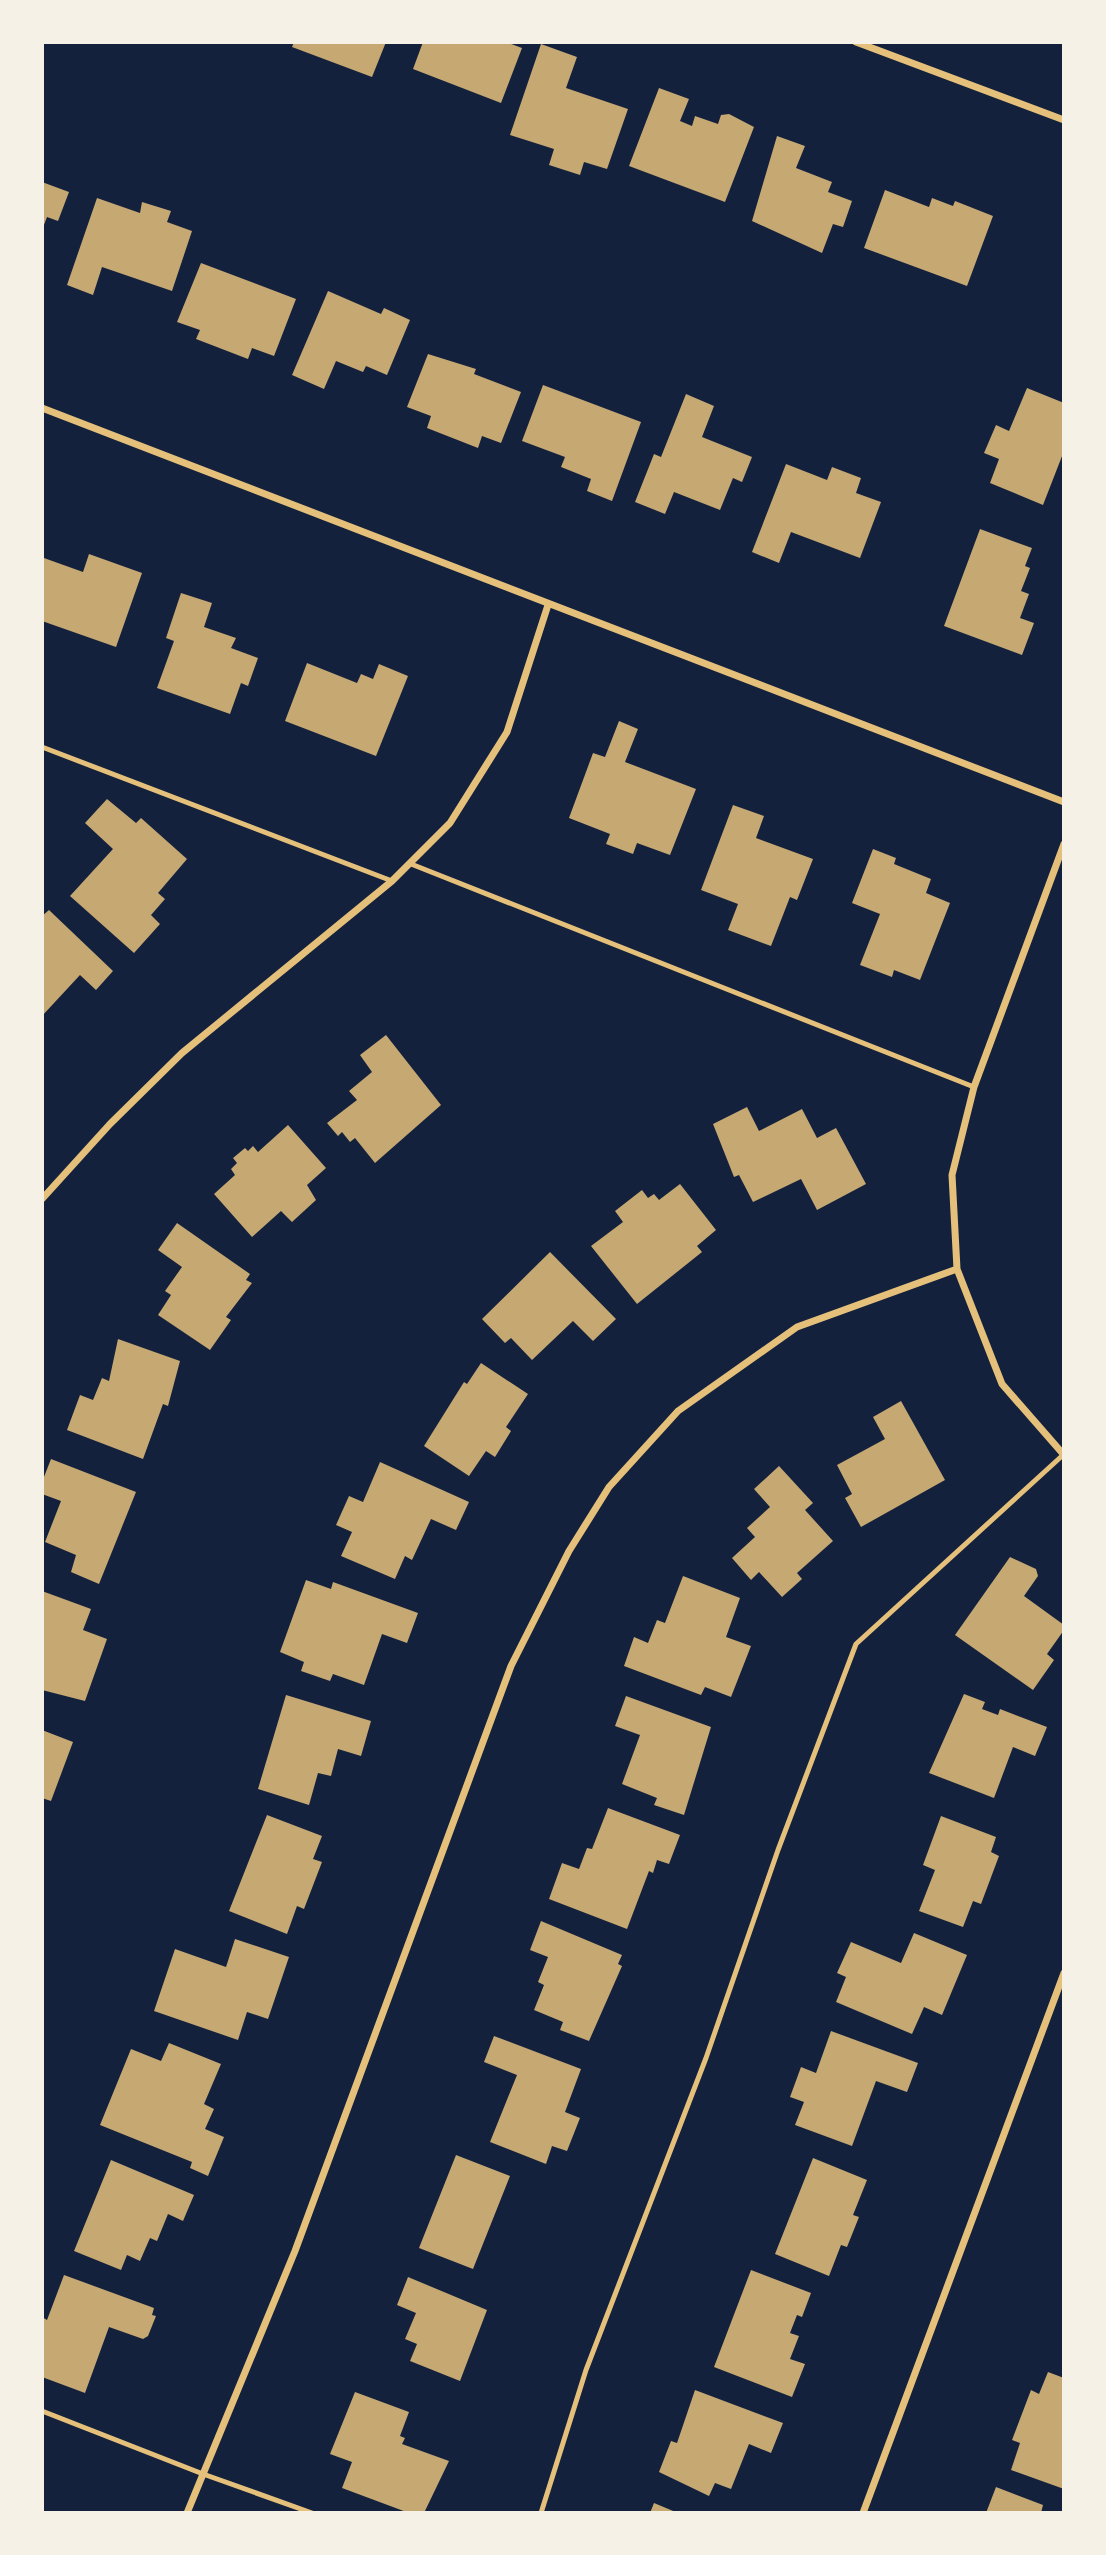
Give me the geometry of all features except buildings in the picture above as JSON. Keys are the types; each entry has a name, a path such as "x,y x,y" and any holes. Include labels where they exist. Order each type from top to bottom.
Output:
{"street":[{"path":"856,42 1064,120"},
{"path":"42,408 1064,802"},
{"path":"42,1199 110,1124 182,1053 392,881 450,823 507,732 548,605"},
{"path":"1063,1455 1002,1384 957,1269 952,1175 974,1087 1064,844"},
{"path":"187,2513 295,2251 511,1666 569,1551 609,1487 678,1411 797,1327 957,1269"},
{"path":"863,2513 1064,1973"}],"lane":[{"path":"42,747 392,881"},
{"path":"411,864 974,1087"},
{"path":"541,2513 586,2370 706,2058 778,1850 856,1644 1063,1455"},
{"path":"42,2412 312,2513"}]}
